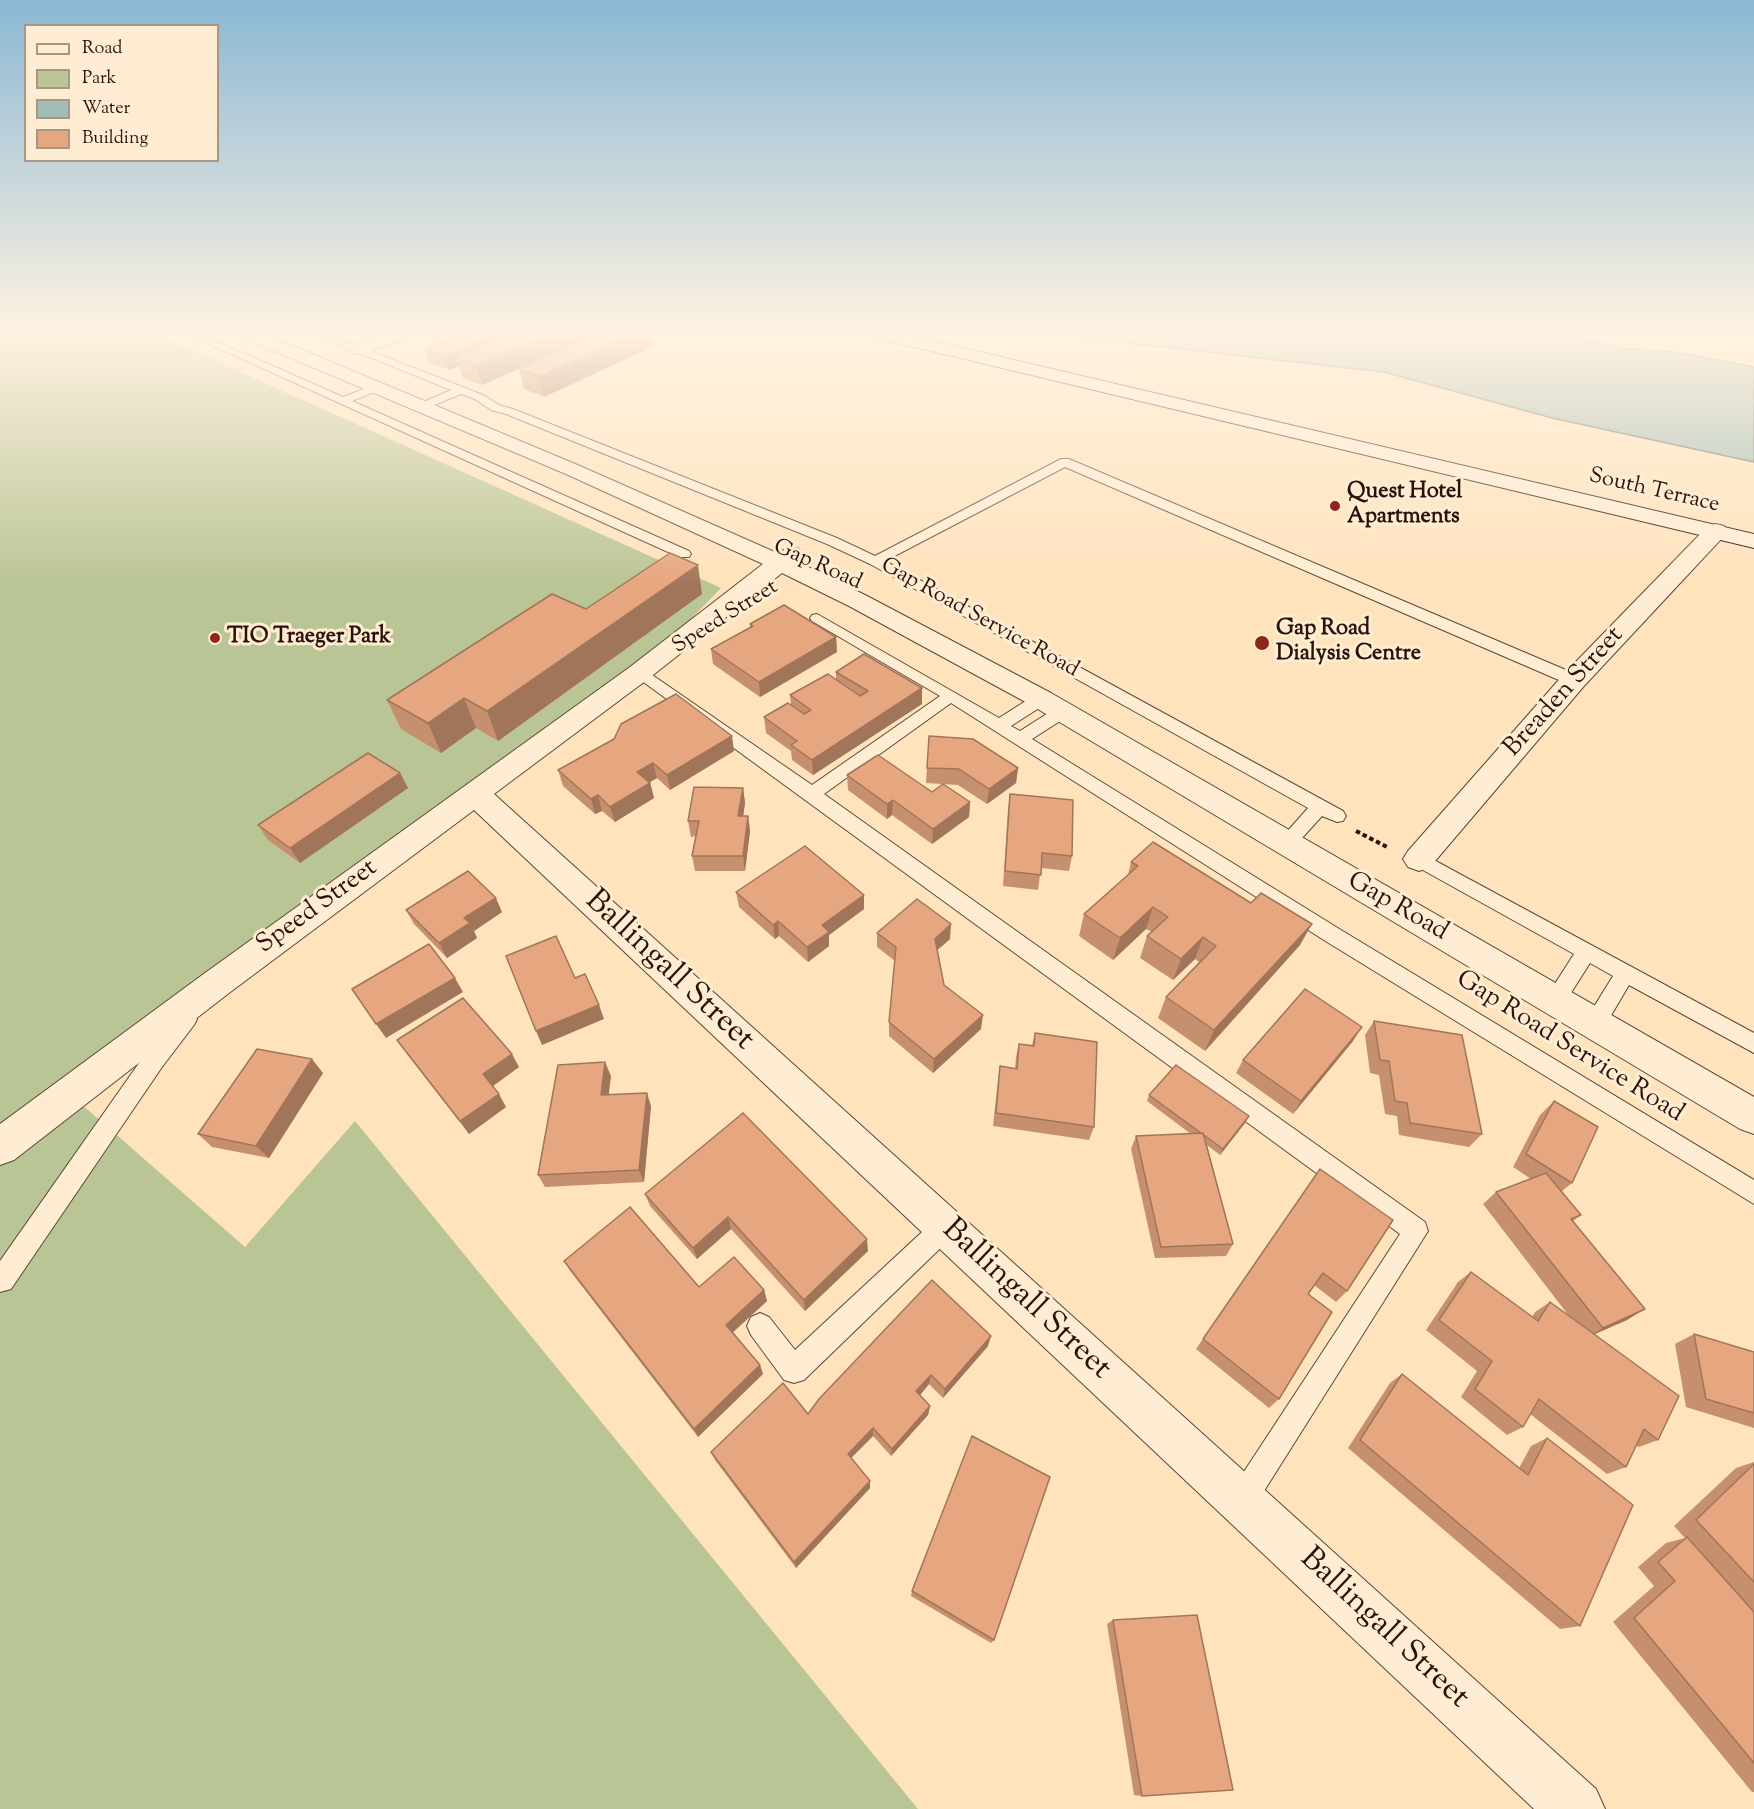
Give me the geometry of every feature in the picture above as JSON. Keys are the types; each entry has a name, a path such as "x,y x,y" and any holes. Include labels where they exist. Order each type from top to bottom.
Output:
{"street":[{"name":"Gap Road","path":"451,417 796,563 1051,705 1754,1117"},
{"name":"South Terrace","path":"1235,417 1754,541"},
{"name":"Breaden Street","path":"1419,859 1574,680 1716,531"},
{"name":"Speed Street","path":"0,1147 474,793 796,563"},
{"name":"Ballingall Street","path":"474,793 1576,1809"}],"lane":[{"path":"378,417 684,554"},
{"name":"Gap Road Service Road","path":"524,417 811,532 875,561 1337,816"},
{"path":"875,561 1065,462 1574,680"},
{"name":"Gap Road Service Road","path":"817,618 951,696 1334,936 1754,1193"},
{"path":"639,673 812,794 1416,1231 1242,1500"},
{"path":"812,794 951,696"},
{"name":"Gap Road Service Road","path":"999,726 1051,705"},
{"name":"Gap Road Service Road","path":"1020,739 1051,705"},
{"path":"1286,843 1319,807"},
{"path":"1419,859 1754,1044"},
{"name":"Gap Road Service Road","path":"1555,1001 1587,951"},
{"name":"Gap Road Service Road","path":"1595,1023 1626,973"},
{"path":"2,1280 154,1060 217,983"},
{"path":"760,1326 794,1370 945,1227"}],"path":[{"path":"1337,816 1335,819 1415,862 1419,859"}],"green space":[{"path":"0,417 342,417 721,588 639,673 72,1096 245,1247 355,1121 918,1809 0,1809"}],"water":[{"path":"1550,417 1754,417 1754,462"}],"building":[{"path":"670,553 698,565 487,711 464,698 428,723 387,700 552,594 586,609"},
{"path":"784,605 836,637 759,682 711,649 753,626 750,624"},
{"path":"864,654 922,688 812,760 791,745 797,741 764,717 788,703 804,714 811,710 790,695 828,674 860,696 868,691 836,672"},
{"path":"676,694 732,736 667,775 653,763 637,772 650,783 610,807 598,795 591,799 558,770 614,739 621,724"},
{"path":"929,736 973,739 1018,768 989,789 959,769 927,768"},
{"path":"368,753 400,773 290,848 258,825"},
{"path":"878,755 932,792 943,784 970,802 933,829 893,800 887,804 847,775"},
{"path":"694,787 743,788 738,816 748,816 743,856 692,856 699,821 688,821"},
{"path":"1010,794 1073,800 1072,856 1042,853 1041,875 1005,871"},
{"path":"1153,842 1251,903 1261,893 1312,924 1214,1030 1166,997 1216,946 1203,937 1181,959 1147,936 1168,917 1153,907 1120,938 1084,914 1138,866 1131,862"},
{"path":"805,846 864,895 822,925 829,932 807,947 778,921 773,925 736,892"},
{"path":"468,871 496,898 464,918 470,923 439,943 406,910"},
{"path":"917,899 951,924 935,939 944,985 983,1015 934,1059 889,1022 896,947 877,933"},
{"path":"556,936 575,978 585,974 599,1005 536,1031 506,956"},
{"path":"429,944 455,978 376,1024 352,989"},
{"path":"1305,989 1362,1027 1301,1101 1243,1060"},
{"path":"463,998 512,1054 483,1074 499,1094 460,1121 397,1040"},
{"path":"1374,1021 1462,1035 1482,1134 1410,1123 1407,1103 1395,1101 1389,1061 1380,1060"},
{"path":"1035,1033 1097,1042 1094,1127 996,1113 1000,1066 1017,1069 1019,1044 1034,1046"},
{"path":"257,1049 312,1059 256,1146 198,1134"},
{"path":"605,1062 601,1095 647,1093 639,1170 538,1175 558,1065"},
{"path":"1176,1065 1249,1116 1223,1149 1149,1095"},
{"path":"1554,1101 1598,1127 1572,1183 1526,1154"},
{"path":"743,1113 867,1239 804,1300 728,1217 693,1248 645,1194"},
{"path":"1203,1133 1233,1244 1161,1247 1136,1136"},
{"path":"1320,1169 1393,1220 1347,1291 1323,1273 1308,1294 1332,1312 1279,1399 1203,1339"},
{"path":"1546,1173 1581,1215 1571,1219 1645,1309 1603,1328 1496,1192"},
{"path":"630,1207 699,1287 734,1257 764,1290 726,1325 760,1365 694,1429 564,1261"},
{"path":"1471,1272 1538,1321 1550,1302 1679,1396 1658,1440 1644,1429 1626,1467 1539,1399 1523,1427 1475,1389 1492,1361 1439,1320"},
{"path":"932,1280 991,1336 945,1389 931,1375 916,1391 930,1406 892,1449 873,1428 848,1454 870,1481 794,1562 711,1452 783,1383 808,1414 819,1399"},
{"path":"1694,1334 1754,1352 1754,1413 1706,1399"},
{"path":"1402,1374 1528,1475 1547,1438 1633,1505 1580,1626 1360,1440"},
{"path":"972,1436 1050,1477 994,1640 912,1591"},
{"path":"1754,1464 1754,1582 1696,1520"},
{"path":"1687,1537 1754,1612 1754,1763 1634,1618 1675,1581 1658,1562"},
{"path":"1197,1615 1233,1790 1142,1796 1113,1620"}],"place":[{"name":"Quest Hotel Apartments","path":"1335,506"},
{"name":"TIO Traeger Park","path":"215,638"},
{"name":"Gap Road Dialysis Centre","path":"1262,643"}]}
